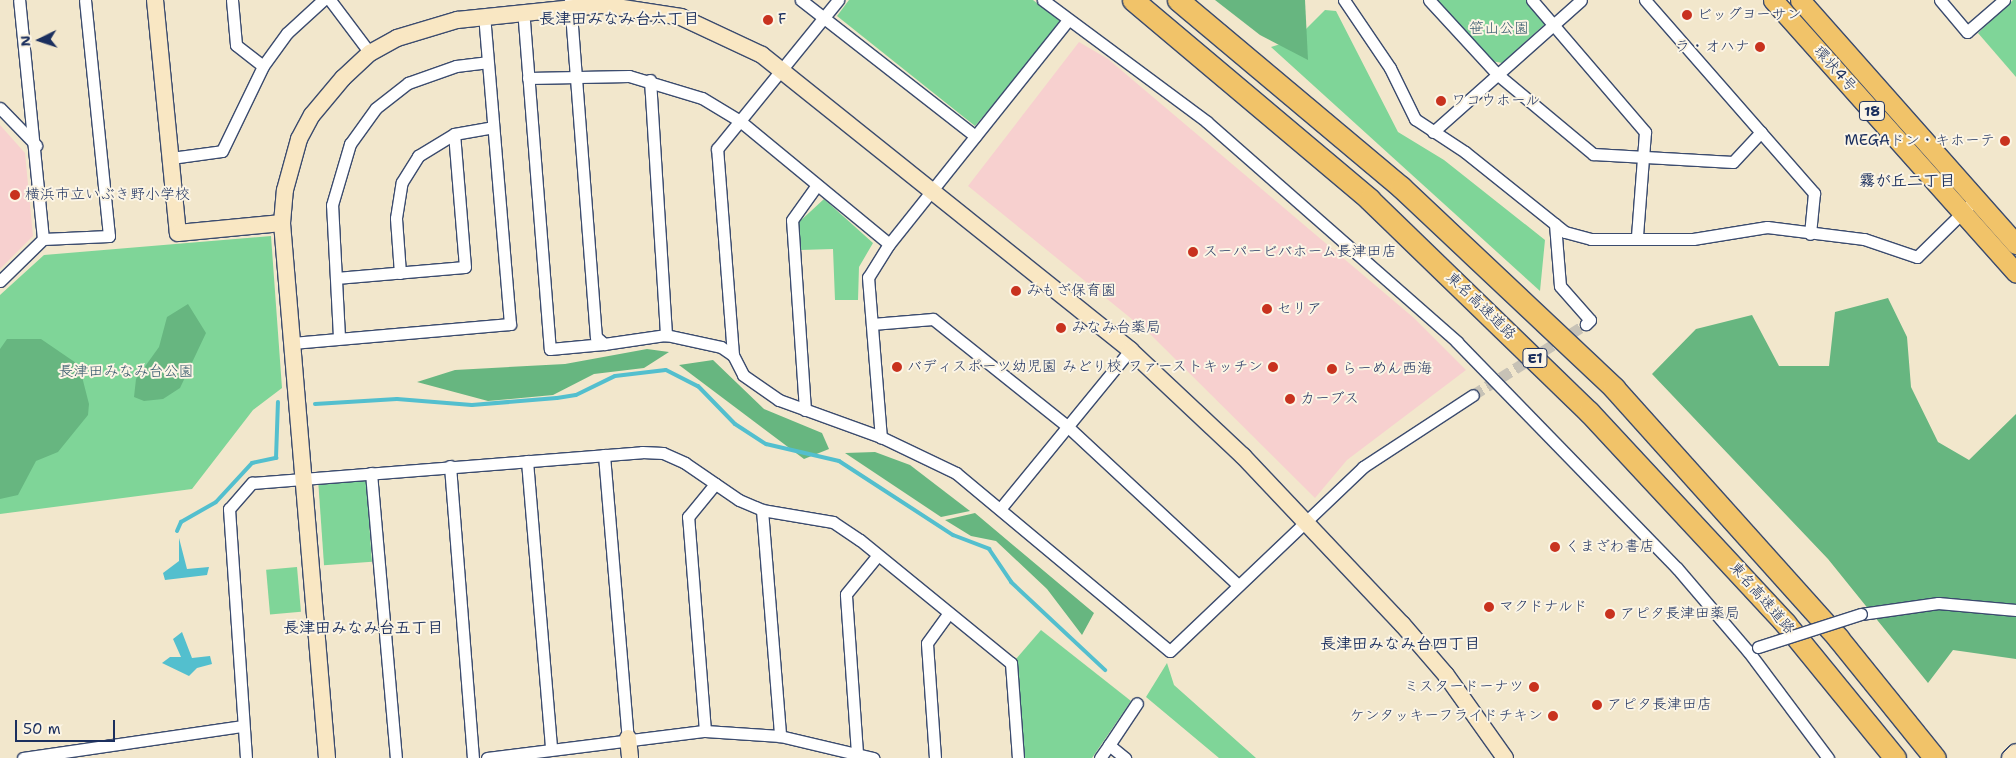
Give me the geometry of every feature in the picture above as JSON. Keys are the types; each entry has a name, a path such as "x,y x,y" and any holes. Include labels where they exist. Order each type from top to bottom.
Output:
{"highway":[{"name":"東名高速道路","path":"1133,0 1369,199 1589,412 1785,623 1896,758"},
{"name":"東名高速道路","path":"1178,0 1401,187 1614,388 1826,623 1935,758"}],"main road":[{"name":"環状4号","path":"1773,0 2016,273"},
{"name":"環状4号","path":"1800,0 2016,244"}],"street":[{"path":"19,0 36,146 44,239"},
{"path":"0,282 44,239 109,236 85,0"},
{"path":"155,0 178,233 282,223"},
{"path":"232,0 236,45 263,66"},
{"path":"171,158 222,151 263,66 288,33 323,0"},
{"path":"330,0 370,54"},
{"path":"801,0 825,16 975,136"},
{"path":"838,0 717,149 733,355 743,375 760,388 805,410 881,437 940,461 1170,651 1236,584 1363,467 1473,395"},
{"path":"1043,0 1207,122 1457,342 1600,485 1753,649 1828,758"},
{"path":"1344,0 1390,68 1415,119 1465,152 1555,224 1591,240 1637,236 1693,238 1767,227 1864,240 1917,257 1976,198"},
{"path":"1429,0 1497,74 1593,154 1733,162 1761,132"},
{"path":"1532,0 1645,132 1637,236"},
{"path":"1433,132 1582,0"},
{"path":"1645,0 1814,193 1810,234"},
{"path":"1940,0 1967,32 2004,0"},
{"path":"570,4 596,336 604,344"},
{"path":"327,758 282,223 285,190 299,139 322,104 370,54 427,26 570,4 624,7 681,17 737,40 782,70 934,189 1130,350 1305,520 1446,674 1505,758"},
{"path":"292,343 339,337 510,324 484,16"},
{"path":"881,437 868,277 890,244 1068,20"},
{"path":"524,21 550,349 604,344 666,335 721,346 733,355"},
{"path":"339,337 335,183 360,126 408,83 456,66 487,62"},
{"path":"528,78 576,74 650,80 702,98 740,121 890,244"},
{"path":"650,80 666,335"},
{"path":"0,108 36,146"},
{"path":"400,273 396,218 402,182 418,156 454,134 492,126"},
{"path":"336,278 465,267 454,134"},
{"path":"805,410 792,220 816,185"},
{"path":"1555,224 1560,286 1590,320 1586,324"},
{"path":"872,324 933,319 1067,426 1236,584"},
{"path":"1000,509 1130,350"},
{"path":"246,758 229,509 252,483 604,454 663,453 762,510 832,522 878,555 1011,663 1018,758"},
{"path":"604,454 630,758"},
{"path":"527,461 551,748"},
{"path":"450,466 473,758"},
{"path":"371,473 396,758"},
{"path":"705,731 688,517 715,484"},
{"path":"762,510 780,736"},
{"path":"857,753 846,594 878,555"},
{"path":"1753,649 1861,614 1938,604 2016,610"},
{"path":"935,758 926,643 949,614"},
{"path":"1100,758 1137,703"},
{"path":"23,758 244,726"},
{"path":"487,758 628,738 705,731 780,736 872,758"},
{"path":"1109,745 1125,758"},
{"path":"2010,758 2016,752"}],"shaded area":[{"name":"スーパービバホーム長津田店","path":"1079,42 1108,59 1414,318 1466,370 1347,460 1315,498 1149,333 968,186"},
{"name":"横浜市立いぶき野小学校","path":"0,125 25,153 33,236 0,269"}],"green space":[{"path":"849,0 1033,0 1063,23 975,126 837,16"},
{"path":"1215,0 1305,0 1308,60 1260,35"},
{"name":"笹山公園","path":"1435,0 1526,0 1547,22 1502,63 1492,61"},
{"path":"2013,0 2016,0 2016,77 1978,33"},
{"path":"1325,10 1336,11 1398,132 1444,160 1545,240 1540,291 1271,47 1296,39"},
{"path":"824,199 873,243 859,267 858,300 835,300 833,249 800,250 798,223"},
{"name":"長津田みなみ台公園","path":"271,236 282,388 253,410 192,489 0,514 0,295 44,255"},
{"path":"1888,298 1907,337 1911,387 1938,442 1969,460 2016,414 2016,659 1953,650 1928,683 1828,559 1652,374 1696,329 1752,315 1779,366 1829,366 1835,312"},
{"path":"188,304 206,333 180,388 163,399 144,401 134,397 136,379 159,347 167,317"},
{"path":"7,339 41,339 79,365 89,404 88,415 58,452 36,461 18,495 0,499 0,349"},
{"path":"647,349 669,352 644,368 594,374 553,395 488,401 417,382 455,370 565,364"},
{"path":"713,360 764,409 822,433 829,449 804,459 679,365"},
{"path":"875,452 910,465 970,511 941,517 845,453"},
{"path":"366,477 372,562 324,565 318,480"},
{"path":"975,513 1094,613 1082,635 1047,589 996,541 971,536 945,520"},
{"path":"297,567 301,612 270,615 266,570"},
{"path":"1041,630 1131,701 1092,758 1022,758 1016,659"},
{"path":"1167,663 1174,685 1256,758 1219,758 1146,697"}],"water":[{"path":"179,538 187,569 209,567 207,575 165,580 163,573 179,561"},
{"path":"182,632 192,658 210,656 212,664 197,668 189,676 162,663 170,657 181,657 173,639"}],"waterway":[{"path":"315,404 397,399 472,405 557,398 576,395 615,376 666,370 698,386 735,424 766,444 839,461 953,535 989,549 1011,582 1105,670"},
{"path":"177,531 181,522 216,502 252,463 276,458 278,402"}],"tunnel":[{"path":"1473,395 1586,324"}],"place":[{"name":"ビッグヨーサン","path":"1687,15"},
{"name":"F","path":"768,20"},
{"name":"ラ・オハナ","path":"1760,47"},
{"name":"ワコウホール","path":"1441,101"},
{"name":"MEGAドン・キホーテ","path":"2005,141"},
{"name":"横浜市立いぶき野小学校","path":"15,195"},
{"name":"スーパービバホーム長津田店","path":"1193,252"},
{"name":"みもざ保育園","path":"1016,291"},
{"name":"セリア","path":"1267,309"},
{"name":"みなみ台薬局","path":"1061,328"},
{"name":"バディスポーツ幼児園 みどり校","path":"897,367"},
{"name":"ファーストキッチン","path":"1273,367"},
{"name":"らーめん西海","path":"1332,369"},
{"name":"カーブス","path":"1290,399"},
{"name":"くまざわ書店","path":"1555,547"},
{"name":"マクドナルド","path":"1489,607"},
{"name":"アピタ長津田薬局","path":"1610,614"},
{"name":"ミスタードーナツ","path":"1534,687"},
{"name":"アピタ長津田店","path":"1597,705"},
{"name":"ケンタッキーフライドチキン","path":"1553,716"}],"district":[{"name":"長津田みなみ台六丁目","path":"619,19"},
{"name":"霧が丘二丁目","path":"1907,181"},
{"name":"長津田みなみ台五丁目","path":"363,628"},
{"name":"長津田みなみ台四丁目","path":"1400,644"}]}
